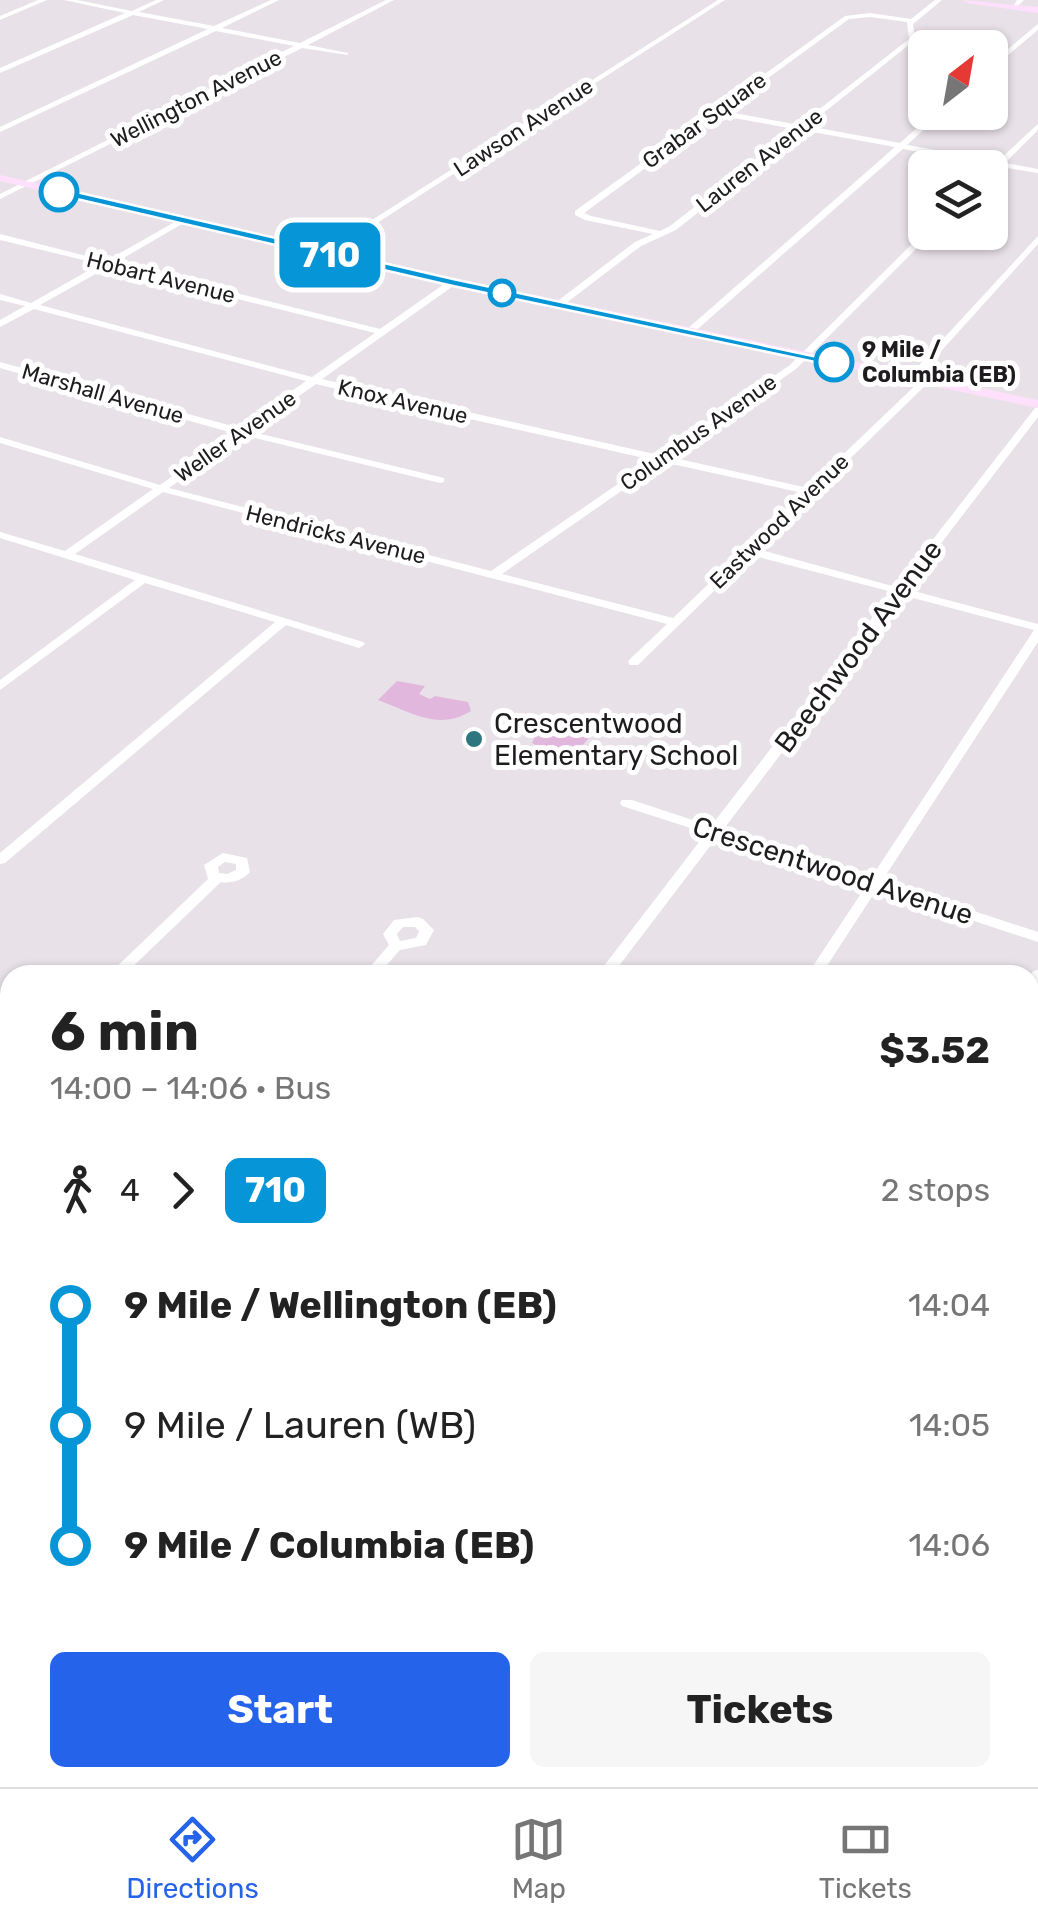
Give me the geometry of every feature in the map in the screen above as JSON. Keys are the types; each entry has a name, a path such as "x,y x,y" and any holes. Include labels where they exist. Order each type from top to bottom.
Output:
{"main road":[{"path":"967,0 1018,3 1038,10"},
{"path":"0,178 324,254 1038,407"}],"street":[{"path":"0,18 44,0"},
{"path":"66,0 346,54"},
{"path":"0,71 160,0"},
{"path":"0,130 276,0"},
{"name":"Wellington Avenue","path":"0,196 391,0"},
{"name":"Lawson Avenue","path":"324,254 722,0"},
{"name":"Lauren Avenue","path":"558,305 638,244 676,225 908,43 912,39 908,27 912,20 939,0"},
{"name":"Grabar Square","path":"661,233 588,218 578,212 846,17 870,15 912,20"},
{"path":"1008,52 1038,26"},
{"path":"715,112 929,150"},
{"path":"1008,156 1038,126"},
{"path":"689,332 920,130"},
{"path":"1008,165 1038,171"},
{"path":"0,324 183,221"},
{"name":"Hobart Avenue","path":"0,238 381,332"},
{"name":"Eastwood Avenue","path":"634,662 810,492 918,379 1038,240"},
{"name":"Columbus Avenue","path":"496,574 804,356 911,250"},
{"name":"Weller Avenue","path":"67,555 453,282"},
{"name":"Knox Avenue","path":"0,296 314,380 810,492"},
{"name":"Marshall Avenue","path":"0,364 241,432 440,480"},
{"name":"Beechwood Avenue","path":"612,965 1038,407"},
{"name":"Hendricks Avenue","path":"0,440 161,488 674,622"},
{"path":"1,537 359,644"},
{"path":"750,551 838,572 1038,631 821,965"},
{"path":"0,686 142,580"},
{"path":"0,860 284,621"},
{"name":"Crescentwood Avenue","path":"627,802 1038,937"},
{"path":"126,965 217,878"},
{"path":"379,965 396,946"}],"shaded area":[{"path":"397,681 425,686 419,694 430,699 435,696 468,702 471,711 436,720 378,700"},
{"path":"544,716 594,732 574,755 551,747 547,751 532,743"}],"bus line":[{"name":"710","path":"59,192 324,254 834,362"}],"place":[{"name":"9 Mile / Columbia (EB)","path":"834,362"},
{"name":"Crescentwood Elementary School","path":"474,739"}]}
